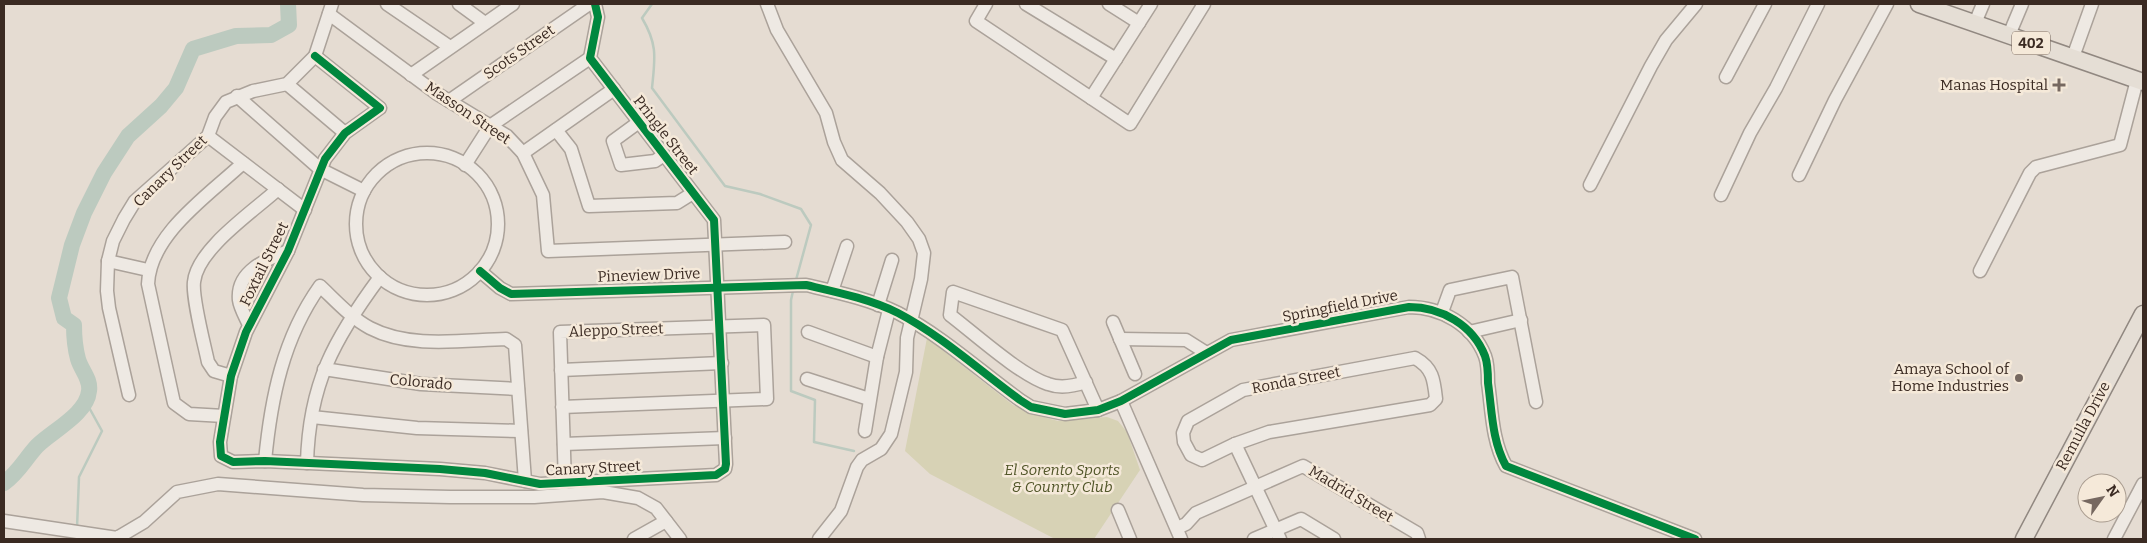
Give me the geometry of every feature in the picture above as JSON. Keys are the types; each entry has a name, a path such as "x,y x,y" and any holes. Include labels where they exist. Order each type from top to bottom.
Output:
{"main road":[{"name":"402","path":"1919,4 2140,81"},
{"name":"Remulla Drive","path":"2024,539 2143,314"}],"street":[{"path":"387,4 450,47"},
{"path":"459,4 485,23"},
{"path":"411,74 513,4"},
{"name":"Scots Street","path":"449,101 590,4"},
{"path":"465,165 490,126 590,58 598,17 596,4"},
{"path":"767,4 778,30 826,113 834,142 842,160 895,208 919,239 924,253 921,279 907,338 906,372 891,434 881,449 862,460 857,467 841,511 820,539"},
{"path":"986,4 976,21 1130,124 1204,4"},
{"path":"1026,4 1116,59"},
{"path":"1109,4 1139,23"},
{"path":"1091,98 1151,4"},
{"path":"1590,185 1661,49 1696,4"},
{"path":"1726,77 1765,4"},
{"path":"1721,195 1750,133 1776,88 1818,4"},
{"path":"1799,175 1835,100 1887,4"},
{"path":"1975,23 1984,4"},
{"path":"2010,35 2022,4"},
{"path":"2073,57 2092,4"},
{"path":"330,9 314,56 287,84 345,133"},
{"name":"Masson Street","path":"330,9 411,74 449,101 507,136 523,153 543,195 548,251 716,245"},
{"name":"Foxtail Street","path":"221,456 220,442 232,376 249,325 288,251 320,169 345,133 380,108 314,56"},
{"name":"Pringle Street","path":"590,58 714,220 719,286"},
{"path":"1980,271 2030,173 2036,167 2120,145 2140,81"},
{"name":"Canary Street","path":"129,395 109,308 108,262 118,231 135,202 208,136 220,108 237,96 287,84"},
{"path":"523,153 614,89"},
{"path":"237,96 320,169 364,191"},
{"path":"639,122 613,141 621,165 655,161 664,154"},
{"path":"556,130 572,149 589,206 677,203 693,193"},
{"path":"208,136 305,210"},
{"path":"428,153 440,155 465,165 484,184 496,209 497,227 494,245 480,271 460,287 444,293 427,295 410,293 394,287 380,277 364,257 358,243 356,228 357,212 364,191 382,169 390,163 408,156 428,153"},
{"path":"224,416 189,414 174,402 148,284 148,270 166,234 243,163"},
{"path":"232,376 214,371 208,362 194,284 196,269 207,252 278,189"},
{"path":"716,245 785,242"},
{"path":"832,291 847,246"},
{"path":"249,325 239,299 243,280 258,263 288,251"},
{"path":"865,431 892,260"},
{"path":"108,262 148,270"},
{"name":"Pineview Drive","path":"480,271 500,288 511,294 719,286 806,285 884,307 910,321"},
{"path":"308,463 308,441 318,384 334,346 352,315 380,277"},
{"path":"1442,312 1450,290 1512,277 1536,402"},
{"path":"265,461 269,420 279,374 302,310 320,286 352,315 377,331 391,336 416,341 506,339 515,345 525,481"},
{"name":"Canary Street","path":"221,456 233,462 265,461 440,469 485,473 540,484 716,475 725,469 726,464 719,286"},
{"path":"1086,382 1064,387 1049,385 1032,377 950,315 953,292 1062,330 1086,382 1098,410"},
{"name":"Springfield Drive","path":"910,321 936,337 1031,407 1065,414 1098,410 1121,401 1205,352 1231,340 1409,307 1426,307 1442,312 1469,332 1486,357 1498,451 1506,466 1695,539"},
{"path":"1469,332 1521,320"},
{"path":"1113,322 1135,374"},
{"name":"Aleppo Street","path":"565,483 560,332 764,325 767,399 723,401"},
{"path":"808,332 877,358"},
{"path":"1120,339 1186,340 1205,352"},
{"name":"Ronda Street","path":"1415,358 1425,364 1433,375 1436,399 1430,405 1269,432 1235,444 1202,460 1191,455 1184,442 1183,432 1188,421 1243,390 1415,358"},
{"path":"561,370 722,363"},
{"name":"Colorado","path":"324,369 421,384 518,388"},
{"path":"807,379 869,400"},
{"path":"562,407 723,401"},
{"path":"1121,401 1177,528"},
{"path":"312,417 417,428 521,431"},
{"path":"564,444 724,438"},
{"path":"1235,444 1278,535"},
{"name":"Madrid Street","path":"1177,528 1180,513 1196,513 1304,466 1417,533 1418,539"},
{"path":"4,522 115,539 144,522 177,492 218,484 363,495 534,497 603,492 618,493 644,501 656,508 680,539"},
{"path":"2114,539 2143,484"},
{"path":"1118,510 1130,539"},
{"path":"1254,539 1278,535 1301,519 1334,539"},
{"path":"634,539 666,520"}],"green space":[{"name":"El Sorento Sports & Counrty Club","path":"927,338 1013,405 1033,414 1058,421 1107,417 1118,421 1127,432 1140,470 1094,539 1055,539 930,474 905,451"}],"waterway":[{"path":"4,483 18,470 43,440 76,415 87,399 89,382 79,363 74,325 64,318 59,298 72,245 84,213 104,173 128,136 161,106 176,88 193,49 236,36 271,35 289,25 288,4"},
{"path":"652,4 642,18 653,44 654,68 652,88 725,186 760,194 801,209 811,225 796,280"},
{"path":"793,291 791,300 791,391 815,400 814,442 854,451"},
{"path":"77,528 79,477 102,431 86,402"}],"cycle path":[{"path":"315,56 380,108 345,133 325,159 288,251 246,332 231,376 220,442 221,456 233,462 265,461 440,469 485,473 540,484 716,475 725,469 726,464 714,220 590,58 598,17 595,4"},
{"path":"480,271 500,288 511,294 806,285 841,293 887,308 914,322 1031,407 1065,414 1098,410 1121,401 1231,340 1409,307 1433,310 1444,314 1464,327 1480,345 1487,366 1495,436 1506,466 1695,539"}],"place":[{"name":"Manas Hospital","path":"2059,85"},
{"name":"Amaya School of Home Industries","path":"2019,378"}]}
